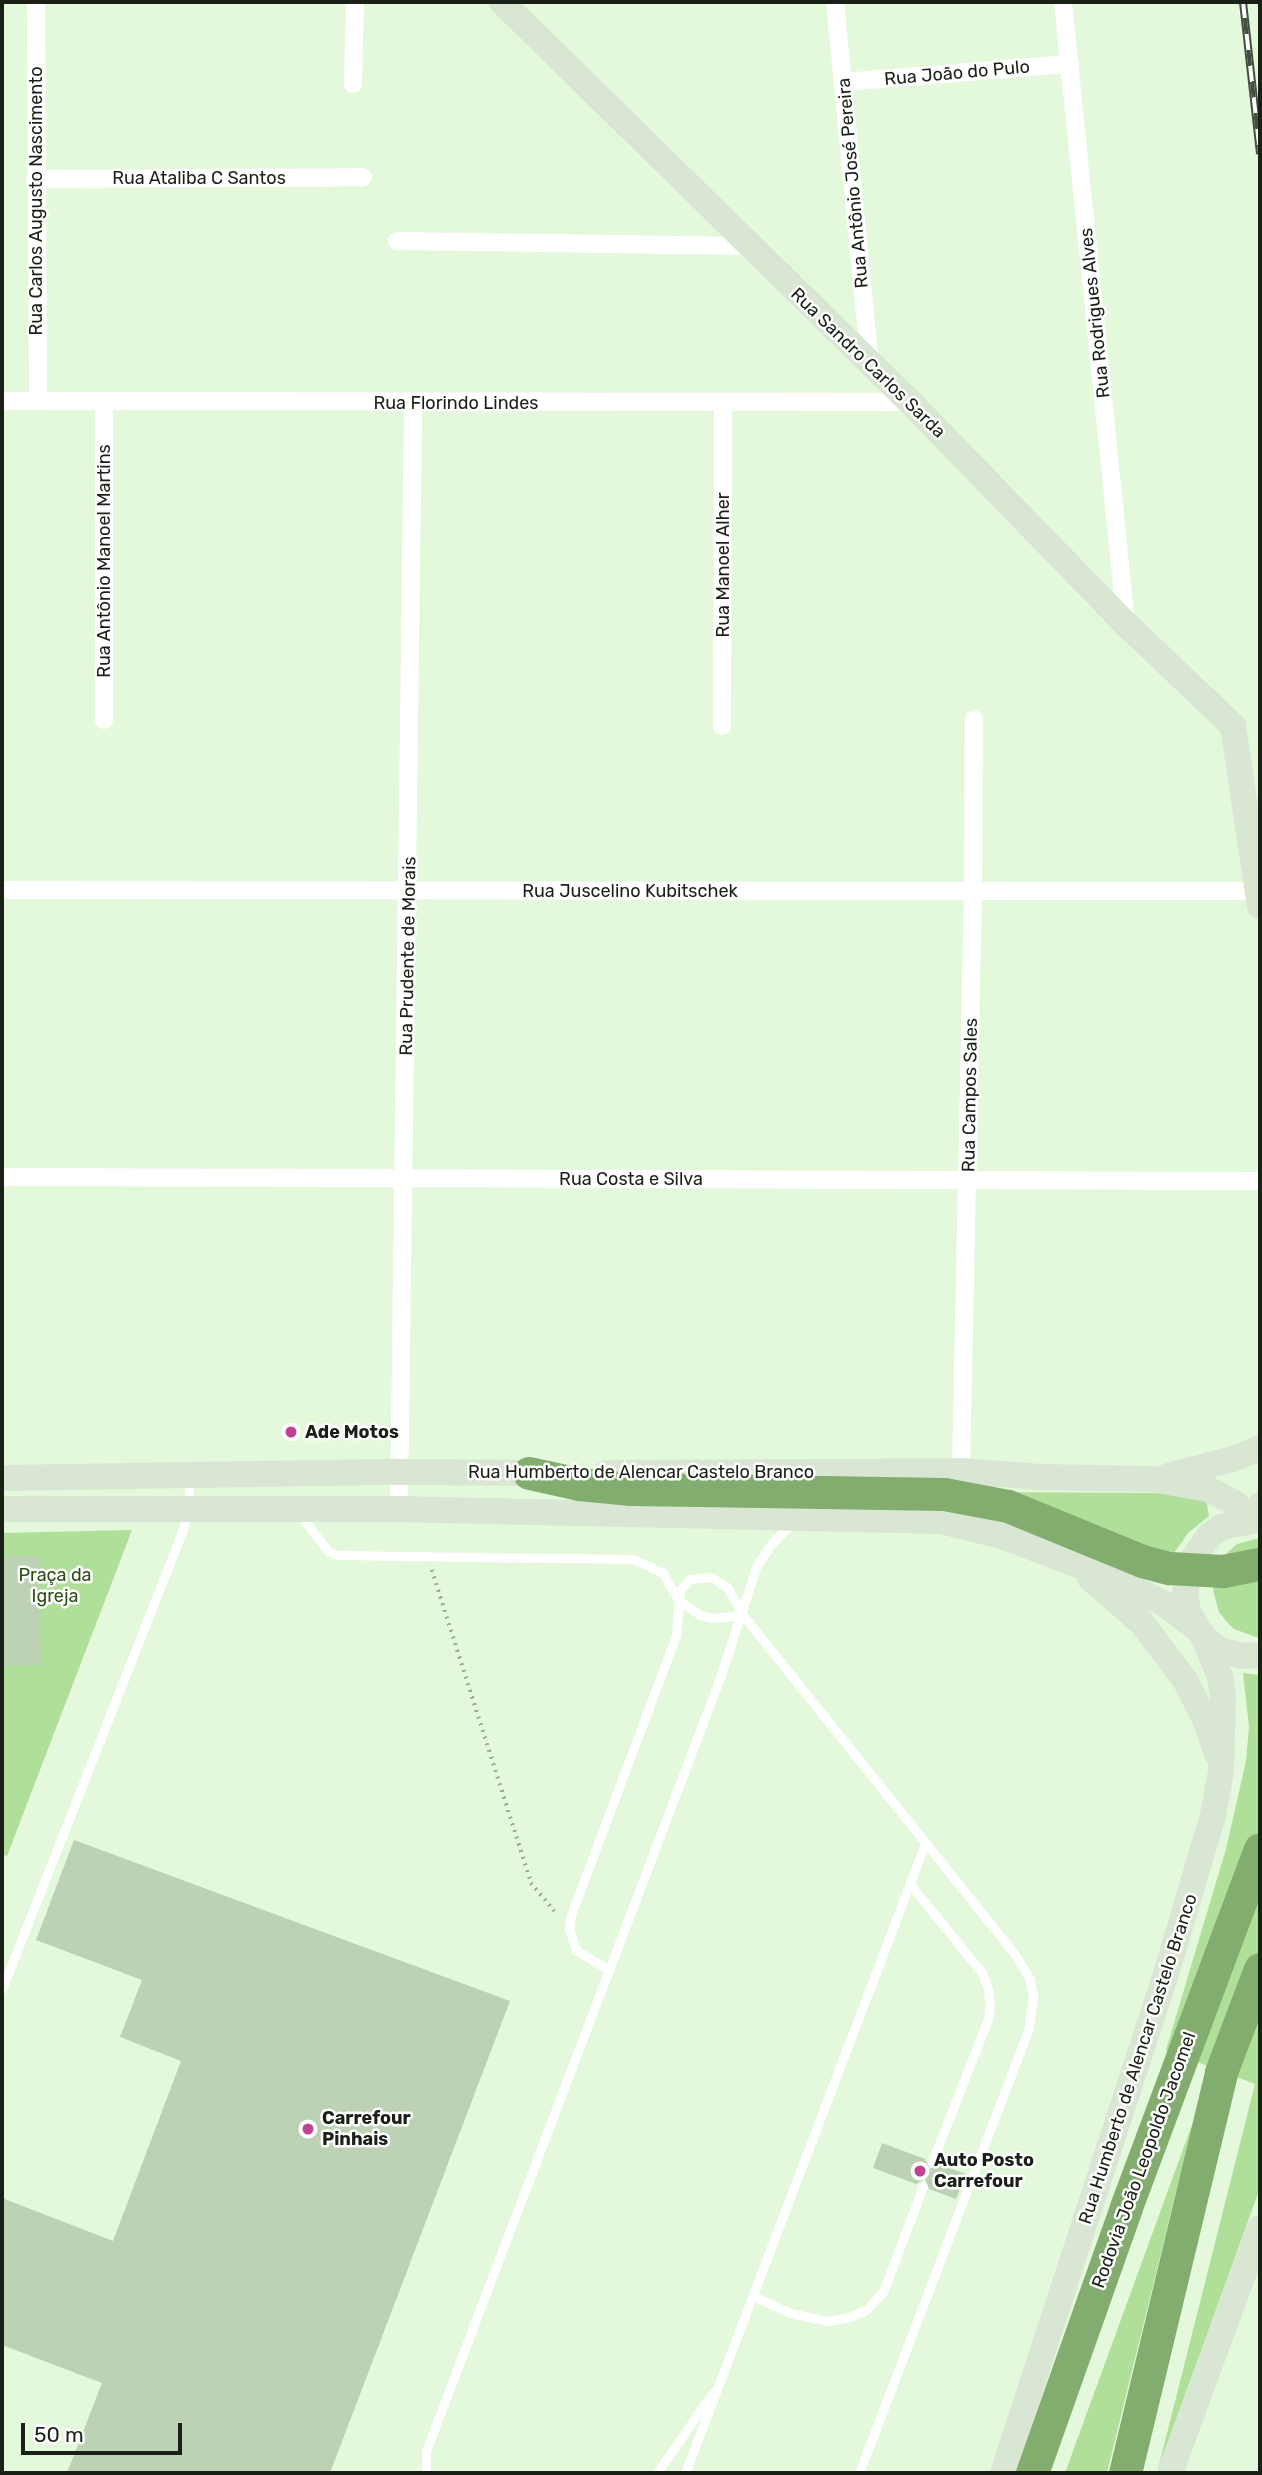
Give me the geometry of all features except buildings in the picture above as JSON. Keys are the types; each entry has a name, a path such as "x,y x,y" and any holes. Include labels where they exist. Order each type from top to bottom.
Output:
{"highway":[{"path":"529,1473 579,1484 631,1489 944,1494 1008,1506 1142,1561 1169,1568 1223,1571 1260,1564"},
{"name":"Rodovia João Leopoldo Jacomel","path":"1032,2473 1181,2057 1260,1849"},
{"path":"1125,2473 1221,2072 1260,1969"}],"main road":[{"name":"Rua Sandro Carlos Sarda","path":"502,2 910,402 1126,624 1233,726 1259,898"},
{"path":"1152,1479 1233,1459 1260,1448"},
{"name":"Rua Humberto de Alencar Castelo Branco","path":"2,1478 399,1472 961,1471 1040,1477 1152,1479 1208,1489 1257,1515"},
{"path":"2,1509 399,1509 940,1521 1006,1537 1122,1582 1163,1603 1219,1650 1243,1656 1260,1655"},
{"name":"Rua Humberto de Alencar Castelo Branco","path":"1003,2473 1191,1895 1210,1827 1221,1772 1223,1696 1220,1677 1188,1612 1185,1591 1191,1562 1209,1536 1222,1527 1257,1515"},
{"path":"1069,1562 1108,1591 1142,1623 1178,1670 1205,1719 1221,1772"},
{"path":"1170,2473 1260,2228"}],"street":[{"name":"Rua Carlos Augusto Nascimento","path":"36,2 38,401"},
{"path":"353,84 355,2"},
{"name":"Rua Antônio José Pereira","path":"835,2 870,364"},
{"name":"Rua Rodrigues Alves","path":"1063,2 1126,624"},
{"name":"Rua João do Pulo","path":"844,82 1070,64"},
{"name":"Rua Ataliba C Santos","path":"35,179 363,177"},
{"path":"397,241 748,246"},
{"name":"Rua Florindo Lindes","path":"2,401 910,402"},
{"name":"Rua Antônio Manoel Martins","path":"104,401 104,720"},
{"name":"Rua Prudente de Morais","path":"399,1509 409,892 413,403"},
{"name":"Rua Manoel Alher","path":"722,726 723,403"},
{"name":"Rua Campos Sales","path":"961,1471 974,890 974,719"},
{"name":"Rua Juscelino Kubitschek","path":"2,890 974,890 1259,898"},
{"name":"Rua Costa e Silva","path":"2,1177 1260,1181"}],"lane":[{"path":"2,1989 189,1509 189,1475"},
{"path":"296,1510 328,1551 338,1555 633,1559 663,1573 678,1600 706,1617 743,1615"},
{"path":"426,2473 426,2451 743,1615 753,1576 763,1553 799,1518"},
{"path":"609,1970 583,1957 571,1941 569,1929 574,1901 676,1634 678,1600 687,1581 711,1577 727,1587 743,1615 1021,1962 1029,1978 1034,2005 1029,2028 859,2473"},
{"path":"685,2473 925,1844"},
{"path":"910,1884 982,1973 990,2005 988,2019 932,2162"},
{"path":"753,2296 810,2319 827,2321 847,2318 866,2310 883,2292 923,2186"},
{"path":"657,2473 720,2382"}],"path":[{"path":"430,1558 531,1883 569,1929"}],"green space":[{"path":"989,1492 1156,1493 1206,1499 1209,1516 1188,1533 1172,1556"},
{"name":"Praça da Igreja","path":"132,1530 7,1856 2,1854 2,1533"},
{"path":"1260,1538 1260,1636 1256,1637 1234,1629 1226,1621 1219,1612 1213,1590 1218,1563 1227,1553 1237,1544"},
{"path":"1243,1673 1260,1675 1260,2188 1157,2473 1255,2084 1166,2050 1226,1849 1246,1761 1249,1727"},
{"path":"1193,2122 1107,2473 1065,2473"}],"railway":[{"path":"1243,2 1260,154"}],"place":[{"name":"Ade Motos","path":"291,1432"},
{"name":"Carrefour Pinhais","path":"308,2129"},
{"name":"Auto Posto Carrefour","path":"920,2171"}]}
